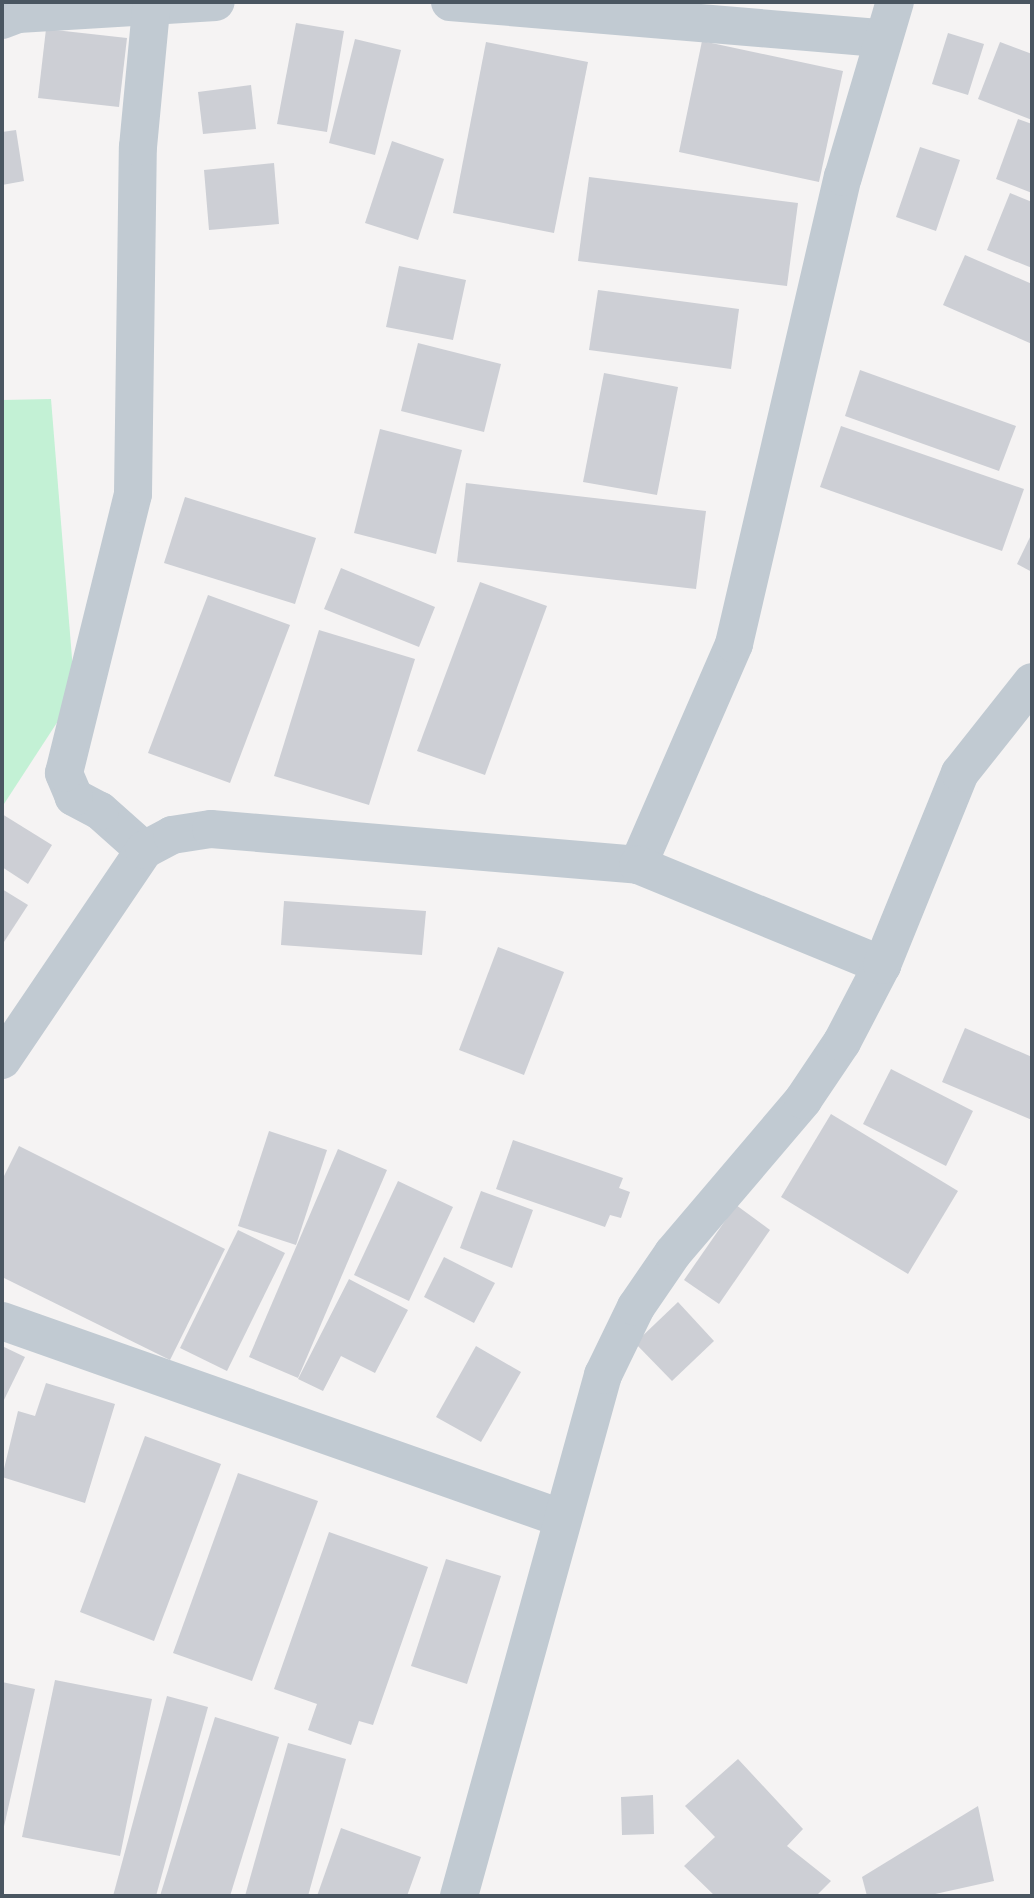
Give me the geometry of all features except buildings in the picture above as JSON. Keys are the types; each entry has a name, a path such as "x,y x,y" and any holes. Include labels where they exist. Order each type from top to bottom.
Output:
{"street":[{"path":"2,20 65,10 151,9 216,2"},
{"path":"450,2 881,38"},
{"path":"638,865 734,644 842,177 881,38 895,2"},
{"path":"144,850 100,811 74,797 64,773 133,494 138,146 151,9"},
{"path":"459,1896 561,1518 603,1375 636,1307 803,1100 882,965 960,773 1032,682"},
{"path":"2,1060 144,850 172,835 211,829 638,865 882,965"},
{"path":"2,1321 561,1518"}],"green space":[{"path":"51,399 75,695 2,807 2,400"}]}
